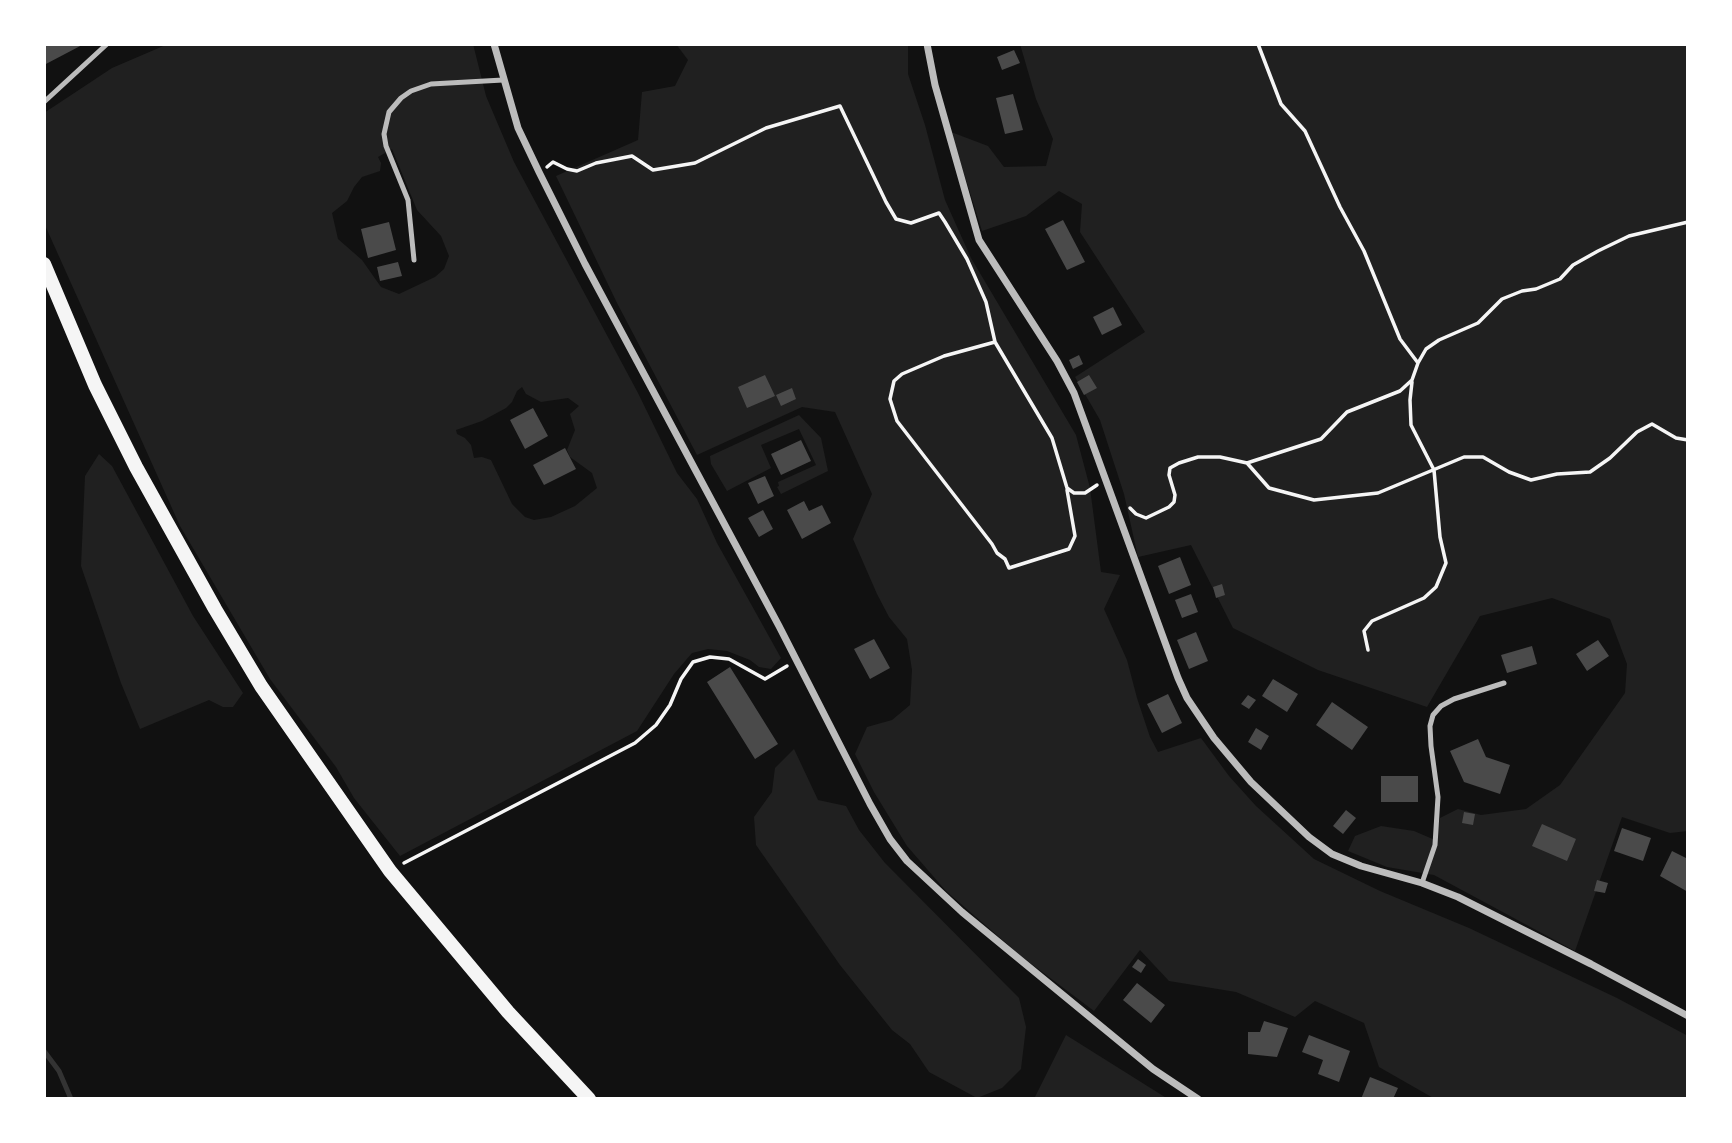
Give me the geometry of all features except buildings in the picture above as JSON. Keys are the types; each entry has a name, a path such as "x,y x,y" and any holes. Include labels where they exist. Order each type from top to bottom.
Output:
{"main road":[{"path":"44,264 95,385 136,467 215,609 298,741 390,871 509,1012 589,1099"}],"street":[{"path":"494,44 517,128 585,264 890,839 907,861 962,912 1124,1046 1198,1099"},
{"path":"927,44 935,85 979,240 1069,382 1178,678 1187,698 1214,738 1251,782 1309,837 1332,854 1458,897 1688,1016"}],"lane":[{"path":"44,102 107,44"},
{"path":"414,260 408,200 386,146 384,134 389,113 401,98 431,84 503,80"},
{"path":"1422,883 1435,845 1438,797 1430,726 1433,715 1441,706 1454,699 1504,683"}],"path":[{"path":"1258,44 1281,104 1305,131 1339,207 1364,251 1400,339 1418,363"},
{"path":"539,172 553,162 577,171 596,163 632,156 653,170 695,163 766,128 840,106 896,219 911,223 939,213 967,259 986,302 995,342 1052,438 1067,488 1075,536 1069,549 1009,568 1005,558 997,553 897,421 890,398 891,388 902,374 944,356 995,342"},
{"path":"1368,650 1364,631 1372,621 1424,598 1436,587 1446,563 1440,537 1434,470 1411,425 1412,380 1426,349 1478,323 1502,299 1560,279 1573,265 1598,251 1629,236 1688,222"},
{"path":"1129,506 1136,514 1146,519 1169,508 1175,495 1169,475 1170,468 1179,463 1198,457 1220,457 1247,463 1321,439 1347,412 1399,391 1412,380"},
{"path":"1247,463 1269,488 1314,500 1378,493 1464,457 1483,457 1509,472 1531,480 1557,474 1590,472 1610,458 1637,432 1652,424 1676,438 1688,440"},
{"path":"1067,488 1074,493 1085,493 1106,480"},
{"path":"390,871 635,743 656,725 693,662 710,657 729,659 765,679 796,660"}],"shaded area":[{"path":"168,44 473,44 486,96 514,162 638,393 677,473 697,499 717,543 781,658 771,669 759,667 750,660 727,651 708,649 692,653 674,674 637,731 400,856 354,798 336,767 270,679 180,526 44,223 44,113 112,68","holes":["392,149 417,210 441,236 449,256 444,269 435,277 399,294 381,287 362,260 338,239 332,213 347,201 362,177 380,171 381,163 378,157","522,387 526,394 541,402 568,398 579,406 570,414 575,430 567,450 570,457 592,473 597,488 575,506 551,517 534,520 525,517 512,504 491,460 474,458 471,445 457,434 456,430 482,421 506,408"]},
{"path":"676,44 908,44 908,74 945,200 971,258 1076,435 1090,488 1101,572 1120,575 1104,609 1127,660 1150,737 1158,752 1201,738 1229,776 1256,806 1314,859 1617,998 1688,1036 1688,1099 1435,1099 1379,1067 1364,1023 1315,1001 1295,1017 1236,992 1169,981 1140,950 1094,1011 1021,956 946,891 907,846 874,792 855,754 867,727 892,720 910,705 912,670 907,639 889,617 853,539 872,494 835,412 802,407 697,455 617,303 556,176 638,140 642,92 675,86 688,60"},
{"path":"1020,44 1688,44 1688,831 1670,833 1622,817 1575,951 1434,875 1387,867 1348,851 1355,836 1381,826 1414,831 1435,840 1440,818 1458,809 1481,815 1526,809 1560,785 1625,693 1627,664 1610,619 1552,598 1480,616 1427,707 1318,670 1233,628 1191,545 1138,557 1124,494 1100,420 1075,377 1145,332 1080,232 1082,204 1059,191 1026,216 982,231 951,132 988,146 1004,167 1046,166 1053,139 1036,99"},
{"path":"799,415 821,438 828,471 781,494 777,487 778,482 816,465 799,429 761,445 771,468 727,491 711,464 710,456"},
{"path":"99,454 112,466 193,616 243,693 233,707 223,707 209,700 140,729 121,683 81,566 85,476"},
{"path":"794,749 818,800 846,806 859,830 885,863 1019,998 1026,1027 1021,1069 1002,1088 977,1098 929,1072 910,1044 892,1030 840,965 756,845 754,817 772,792 775,768"},
{"path":"1066,1035 1168,1099 1034,1099"}],"waterway":[{"path":"44,1051 59,1071 71,1099"}]}
